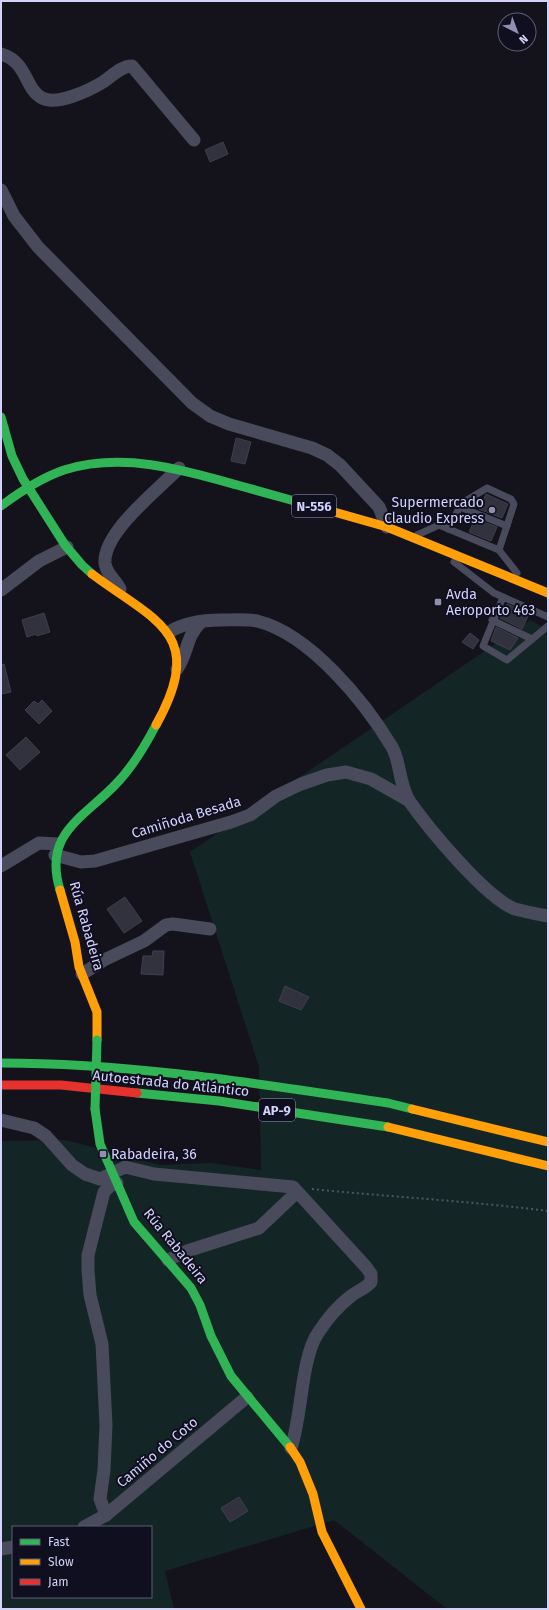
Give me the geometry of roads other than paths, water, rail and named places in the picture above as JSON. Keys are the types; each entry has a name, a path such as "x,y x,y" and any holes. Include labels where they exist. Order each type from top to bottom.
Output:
{"main road":[{"path":"1,417 14,460 28,486 67,547 82,565 150,614 169,632 176,651 175,671 163,712 132,763 118,781 80,818 57,850"},
{"name":"N-556","path":"1,506 28,486 50,474 82,465 108,462 148,463 179,468 387,527 436,546 548,594"},
{"name":"Rúa Rabadeira","path":"57,850 54,863 56,874 82,974 97,1012 95,1109 97,1132 115,1177 134,1222 168,1260 196,1295 211,1336 231,1376 291,1448 306,1476 318,1511 322,1532 361,1609"},
{"name":"Autoestrada do Atlántico","path":"1,1063 56,1063 221,1078 388,1103 548,1142"},
{"name":"Autoestrada do Atlántico","path":"1,1085 61,1086 226,1102 394,1128 548,1166"}],"street":[{"path":"1,54 13,59 22,69 35,91 42,98 51,100 85,91 102,82 124,67 132,66 194,140"},
{"path":"1,190 14,216 38,247 192,404 210,416 229,424 312,448 327,455 340,465 379,507 387,527"},
{"path":"122,595 118,585 106,569 105,563 111,542 128,518 179,468"},
{"path":"1,590 39,561 67,547"},
{"path":"169,632 185,624 222,620 257,621 292,637 310,650 364,707 393,749 408,800 431,830 489,893 514,908 548,916"},
{"path":"175,671 184,659 190,636 201,622"},
{"name":"Camiñoda Besada","path":"1,866 39,843 81,862 95,861 231,822 250,815 276,796 301,784 327,775 346,772 371,780 408,800"},
{"path":"82,974 104,960 144,941 166,925 173,924 210,929"},
{"path":"1,1120 34,1128 46,1136 72,1166 85,1174 100,1179 115,1177"},
{"path":"106,1515 100,1499 104,1470 106,1425 102,1344 90,1295 88,1255 104,1192 110,1186 115,1177 125,1167 154,1174 295,1190 371,1274 371,1282 333,1313 317,1334 309,1352 296,1433 291,1448"},
{"path":"168,1260 187,1251 259,1228 295,1190"},
{"name":"Camiño do Coto","path":"86,1526 106,1515 247,1397"},
{"path":"1,1549 12,1546"}],"lane":[{"path":"448,529 462,502 487,488 511,499 514,504 499,550"},
{"path":"460,507 506,526"},
{"path":"413,537 439,525 499,550 526,584"},
{"path":"436,546 494,593 548,617"},
{"path":"503,596 492,620 483,646 506,660 548,626"},
{"path":"492,620 532,639"}],"place":[{"name":"Supermercado Claudio Express","path":"492,510"},
{"name":"Avda Aeroporto 463","path":"438,602"},
{"name":"Rabadeira, 36","path":"103,1154"}]}
